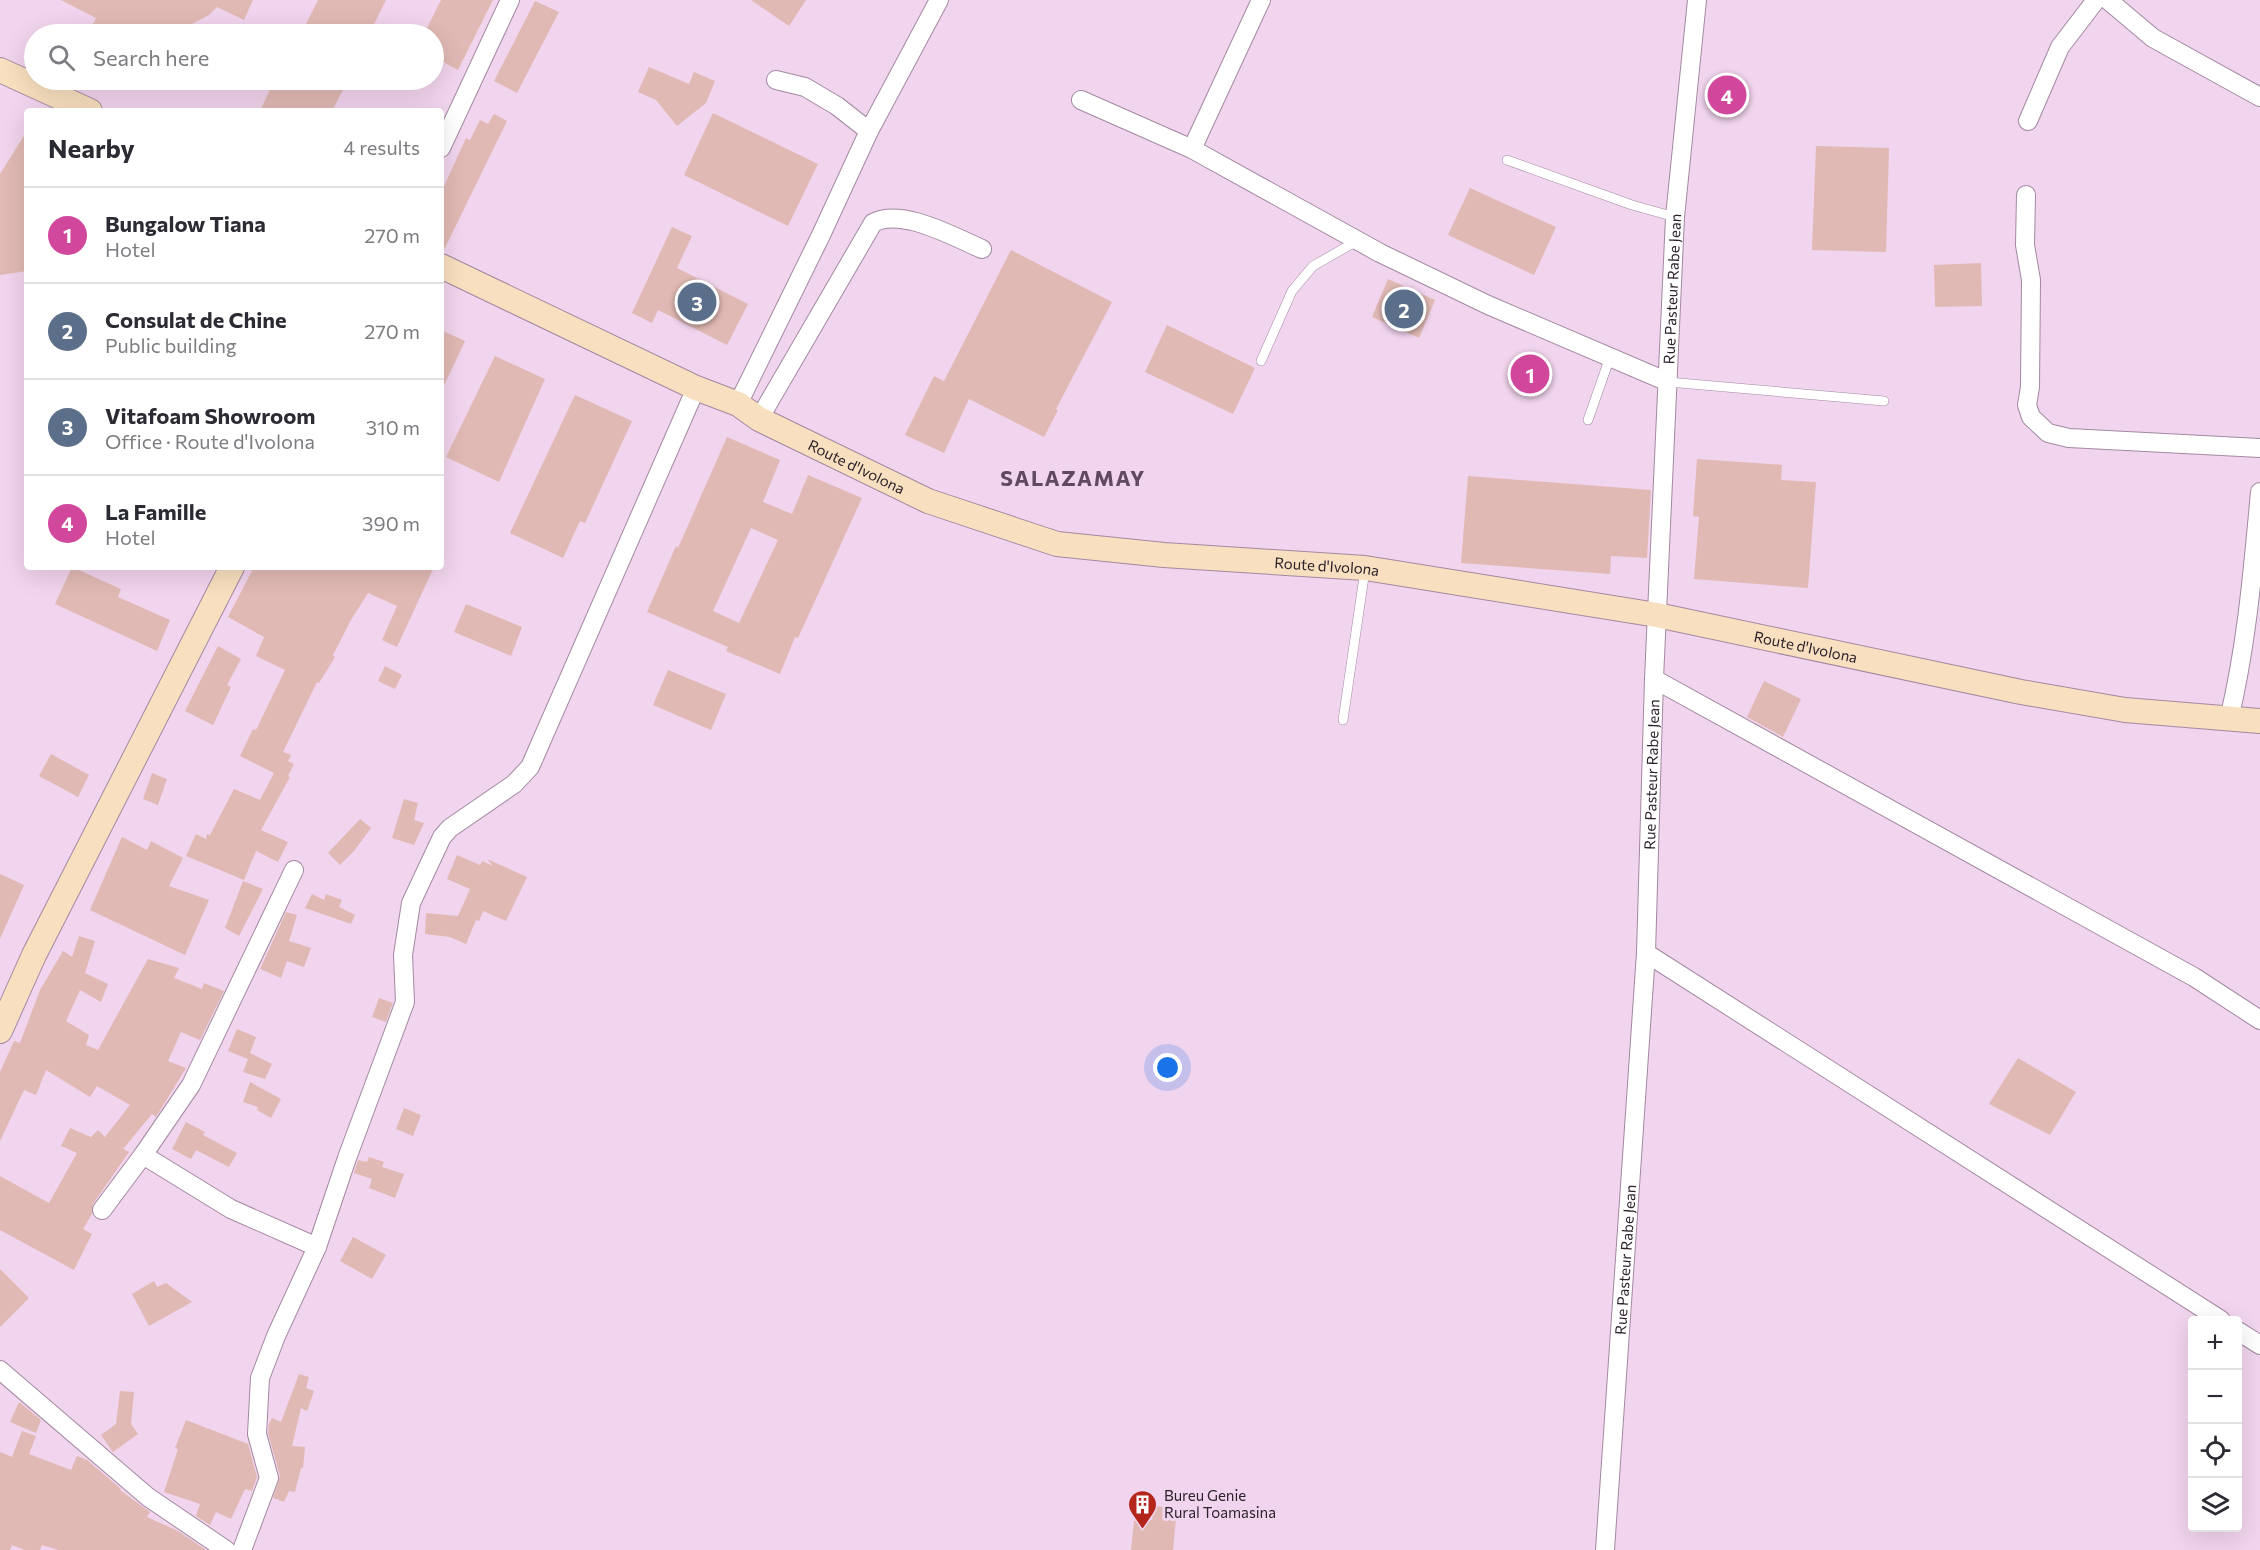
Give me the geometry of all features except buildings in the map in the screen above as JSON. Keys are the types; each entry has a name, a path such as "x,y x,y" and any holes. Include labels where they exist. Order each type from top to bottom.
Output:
{"main road":[{"path":"0,70 24,81"},
{"path":"44,90 83,108"},
{"name":"Route d'Ivolona","path":"444,267 696,387 738,404 759,420 928,501 1056,544 1164,555 1365,568 1657,615 2021,692 2125,710 2260,721"},
{"path":"0,1031 34,955 230,570"}],"street":[{"path":"444,142 510,0"},
{"path":"738,404 869,131 939,0"},
{"path":"1192,149 1261,0"},
{"name":"Rue Pasteur Rabe Jean","path":"1605,1550 1646,953 1654,679 1675,217 1697,0"},
{"path":"2028,121 2060,47 2096,0"},
{"path":"2108,0 2153,38 2260,97"},
{"path":"776,80 805,87 837,106 869,131"},
{"path":"1081,100 1192,149 1357,241 1488,305 1668,382"},
{"path":"2026,195 2025,245 2031,280 2030,387 2027,405 2031,417 2048,433 2069,438 2260,448"},
{"path":"759,420 873,223 882,218 909,220 982,249"},
{"path":"242,1550 269,1478 257,1434 260,1378 276,1336 317,1247 347,1158 405,1002 403,955 411,903 442,837 450,828 514,784 530,767 696,387"},
{"path":"2229,719 2241,670 2260,492"},
{"path":"1654,679 2184,972 2260,1020"},
{"path":"102,1210 191,1085 234,1000 294,870"},
{"path":"1646,953 2215,1316"},
{"path":"143,1155 231,1209 317,1247"},
{"path":"2242,1334 2260,1345"},
{"path":"0,1370 148,1497 225,1550"}],"lane":[{"path":"1507,160 1632,205 1675,217"},
{"path":"1261,361 1292,291 1313,266 1357,241"},
{"path":"1588,420 1610,357"},
{"path":"1668,382 1884,401"},
{"path":"1343,720 1365,568"}],"place":[{"name":"La Famille","path":"1727,95"},
{"name":"Vitafoam Showroom","path":"697,302"},
{"name":"Consulat de Chine","path":"1404,309"},
{"name":"Bungalow Tiana","path":"1530,374"},
{"name":"Bureu Genie Rural Toamasina","path":"1143,1530"}],"district":[{"name":"SALAZAMAY","path":"1073,477"}]}
